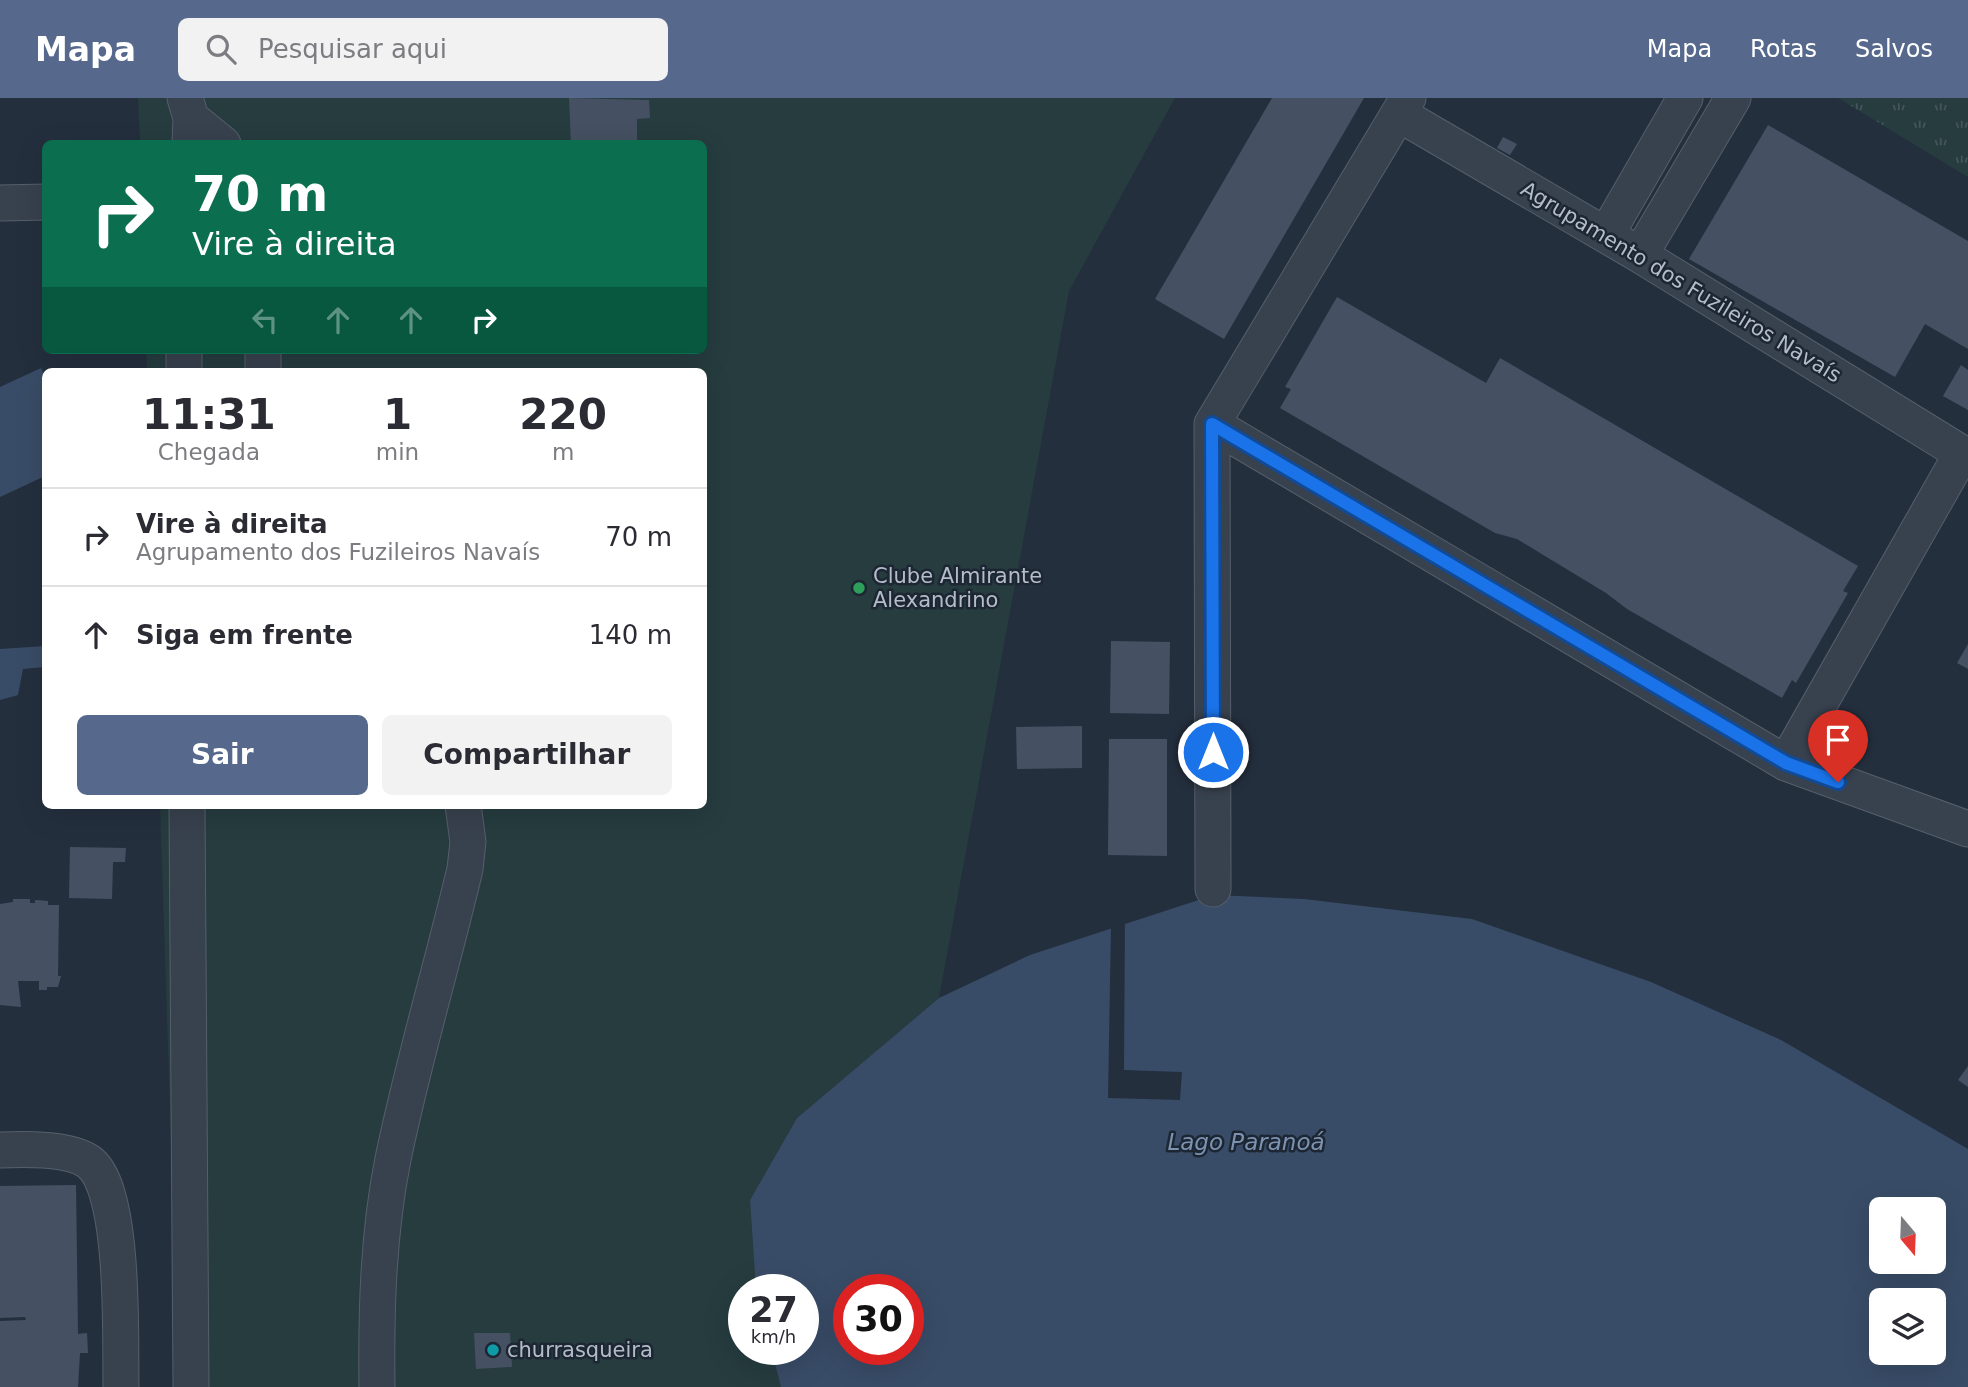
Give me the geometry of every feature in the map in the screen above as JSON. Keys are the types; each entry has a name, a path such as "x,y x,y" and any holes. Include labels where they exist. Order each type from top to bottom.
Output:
{"street":[{"path":"1606,235 1685,98"},
{"path":"1640,255 1733,98"},
{"name":"Agrupamento dos Fuzileiros Navaís","path":"1212,424 1404,106 1606,235 1965,455 1786,763"},
{"path":"189,120 217,140"},
{"path":"0,203 42,202"},
{"path":"1212,424 1786,763 1968,829"},
{"path":"1212,424 1213,889"},
{"path":"187,809 191,1387"},
{"path":"377,1387 376,1309 383,1228 393,1161 465,869 468,842 464,809"},
{"path":"0,1150 74,1154 97,1170 108,1195 117,1250 121,1387"}],"green space":[{"name":"Clube Almirante Alexandrino","path":"138,98 1175,98 1069,291 939,998 797,1118 750,1200 755,1274 728,1274 728,1365 775,1365 781,1387 179,1387 160,809 707,809 707,368 147,368 146,354 707,354 707,140 140,140"},
{"path":"1838,98 1968,98 1968,177"}],"water":[{"path":"41,368 42,370 42,477 0,497 0,387"},
{"path":"42,646 42,667 23,669 18,695 0,700 0,649"},
{"name":"Lago Paranoá","path":"1214,895 1304,899 1472,919 1651,982 1781,1040 1968,1149 1968,1387 781,1387 775,1365 819,1365 819,1274 755,1274 750,1200 797,1118 939,998 1030,955"}],"pier":[{"path":"1125,919 1124,1070 1182,1072 1180,1100 1108,1098 1111,925"}],"building":[{"path":"569,98 649,100 650,118 637,119 637,140 571,140"},
{"path":"1272,98 1364,98 1224,339 1155,299"},
{"path":"1768,125 1968,241 1968,349 1925,324 1895,377 1689,259"},
{"path":"1503,137 1517,144 1510,155 1497,148"},
{"path":"1337,297 1486,383 1500,358 1858,566 1843,591 1848,593 1796,683 1792,680 1782,698 1627,609 1606,593 1517,539 1495,533 1280,408 1291,389 1285,387"},
{"path":"1961,365 1968,370 1968,410 1943,396"},
{"path":"1111,641 1170,642 1169,714 1110,713"},
{"path":"1968,644 1968,669 1957,663"},
{"path":"1082,726 1082,768 1017,769 1016,727"},
{"path":"1109,739 1167,739 1167,856 1108,855"},
{"path":"70,847 126,848 125,862 113,862 112,899 69,898"},
{"path":"13,899 30,899 30,903 35,903 35,900 48,901 48,905 59,905 58,976 61,976 58,987 39,990 39,981 18,981 21,1007 0,1005 0,904 13,902"},
{"path":"1968,1066 1968,1087 1958,1080"},
{"path":"76,1185 78,1334 87,1333 88,1353 80,1353 78,1387 0,1387 0,1321 26,1320 25,1317 0,1318 0,1186"},
{"name":"churrasqueira","path":"474,1333 510,1333 512,1367 476,1369"}],"place":[{"name":"Clube Almirante Alexandrino","path":"859,588"},
{"name":"churrasqueira","path":"493,1350"}],"route":[{"path":"1213,752 1212,424 1786,763 1838,782"}]}
